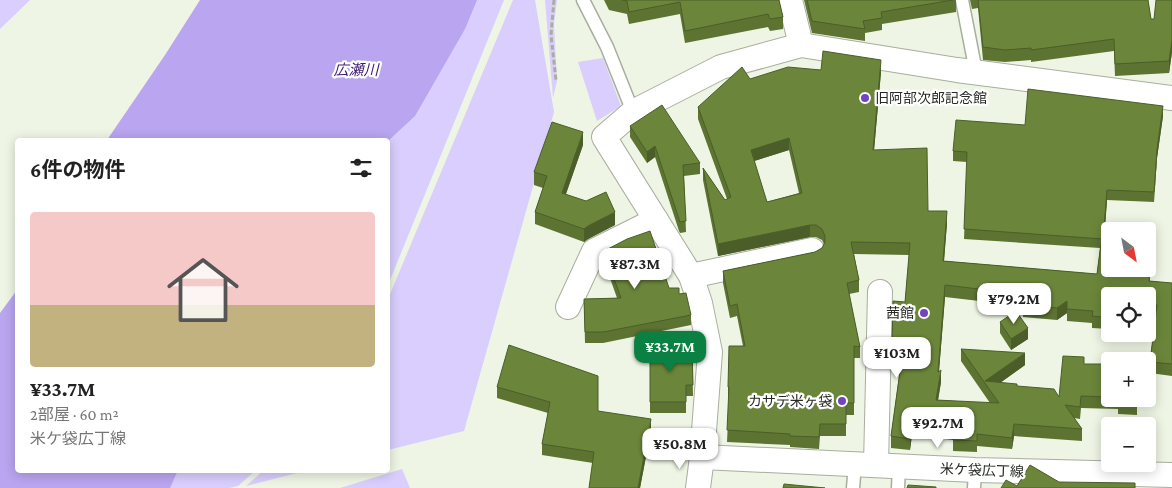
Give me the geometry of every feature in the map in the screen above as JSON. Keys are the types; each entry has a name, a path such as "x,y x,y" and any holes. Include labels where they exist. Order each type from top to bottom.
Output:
{"street":[{"path":"790,0 801,45"},
{"path":"698,488 710,352 700,302 690,276 604,137 633,112 721,67 801,45 976,72 1172,98"},
{"path":"568,307 594,251 656,220"},
{"path":"690,276 812,250"},
{"path":"880,292 882,471"},
{"name":"米ケ袋広丁線","path":"702,457 974,479 1162,479"}],"lane":[{"path":"583,0 607,47 633,112"},
{"path":"962,0 976,72"},
{"path":"853,488 882,471"}],"path":[{"path":"554,0 550,35 556,80"}],"shaded area":[{"path":"0,0 30,0 0,29"},
{"path":"465,0 504,0 390,280 390,138 378,138"},
{"path":"513,0 535,0 554,112 464,431 390,450 390,294"},
{"path":"545,0 557,0 554,24 557,81 553,98"},
{"path":"603,58 621,106 597,121 578,62"},
{"path":"402,469 410,488 340,488 390,473"},
{"path":"125,473 253,473 238,486 229,488 114,488"},
{"path":"261,473 297,473 246,486"}],"water":[{"name":"広瀬川","path":"200,0 477,0 465,29 415,116 390,139 108,138"},
{"path":"15,293 15,473 177,473 170,488 0,488 0,313"}],"building":[{"path":"622,0 779,0 783,17 770,19 768,14 685,31 680,2 629,12 627,1"},
{"path":"807,0 953,0 881,12 882,18 863,21 865,29 812,21"},
{"path":"978,0 1148,0 1151,19 1154,19 1156,0 1172,0 1172,40 1169,61 1115,64 1114,39 1031,50 1031,48 1005,50 983,47"},
{"path":"823,51 881,60 873,150 927,148 928,211 947,211 943,261 1097,274 1101,244 1101,278 1149,278 1149,281 1172,283 1172,364 1156,363 1156,352 1151,352 1152,342 1156,342 1156,287 1101,287 1101,317 1092,316 1093,311 1067,309 1067,301 1057,308 1023,305 1037,296 945,285 938,372 941,370 936,400 999,403 961,349 1025,353 985,381 1054,389 1059,397 1063,356 1084,357 1084,364 1101,364 1101,397 1081,396 1080,407 1065,405 1082,429 1014,424 1012,438 977,434 977,441 953,440 954,428 912,423 910,439 891,436 903,350 892,349 893,301 905,302 910,243 851,242 859,280 847,283 860,347 854,346 854,403 846,403 846,424 820,424 819,437 727,430 729,346 745,346 737,304 730,306 723,271 815,252 822,248 825,236 822,229 816,225 810,225 718,244 703,168 725,200 731,197 698,107 742,67 750,79 788,67 821,70","holes":["789,138 802,193 767,202 751,150"]},
{"path":"1028,89 1163,106 1154,192 1107,190 1104,222 1101,222 1101,239 964,229 967,152 953,151 956,120 1025,125"},
{"path":"662,105 700,163 683,165 686,221 680,222 655,146 647,152 630,126"},
{"path":"552,122 583,132 562,193 586,201 606,192 615,212 584,229 535,212 547,176 534,172"},
{"path":"650,231 669,288 679,288 679,294 686,293 691,315 603,332 585,332 584,299 621,298 604,251 627,239"},
{"path":"1016,311 1028,328 1011,339 1000,322"},
{"path":"650,344 692,346 693,385 686,385 686,402 650,402"},
{"path":"509,345 598,376 598,411 651,419 638,488 589,488 594,452 542,444 550,402 497,387"},
{"path":"1030,465 1059,482 1135,483 1135,488 1001,488 1006,480 1017,486"},
{"path":"784,484 825,488 783,488"},
{"path":"908,485 936,487 936,488 907,488"}],"place":[{"name":"旧阿部次郎記念館","path":"865,98"},
{"name":"茜館","path":"924,313"},
{"name":"カサデ米ヶ袋","path":"842,401"}]}
